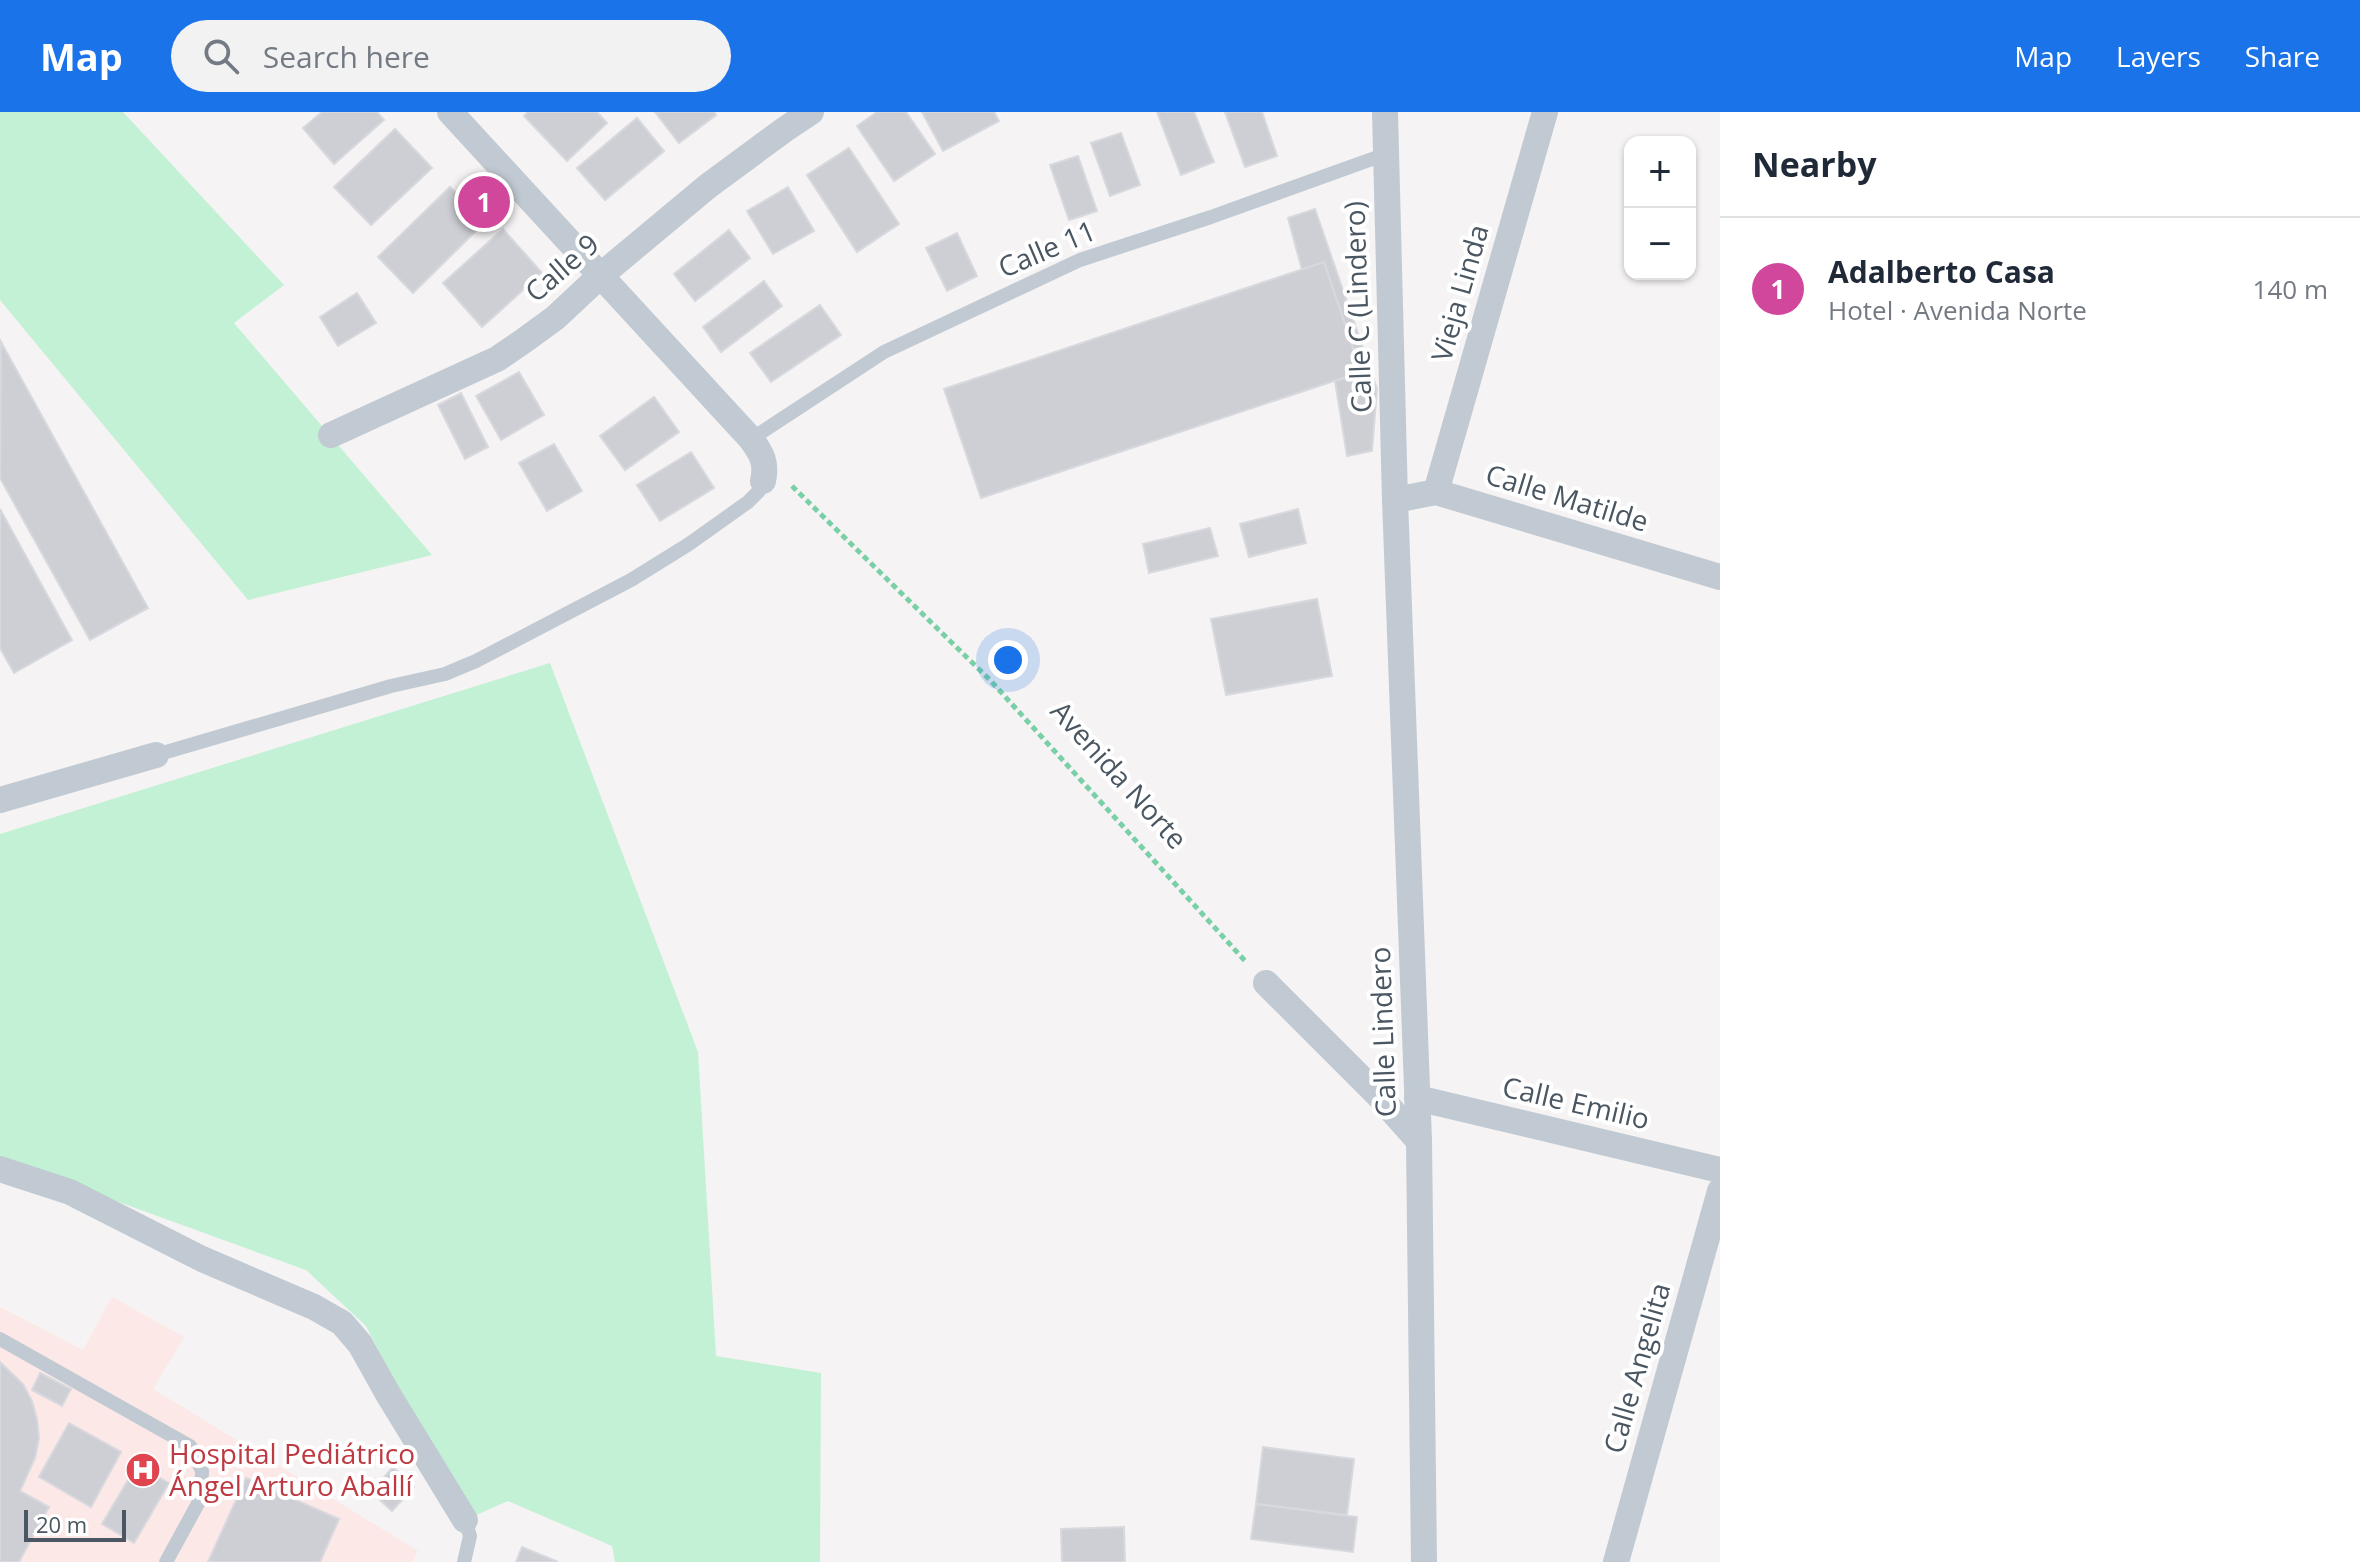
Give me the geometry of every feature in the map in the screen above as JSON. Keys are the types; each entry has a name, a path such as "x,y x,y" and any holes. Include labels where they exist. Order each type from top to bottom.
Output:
{"street":[{"path":"450,112 600,276 759,460"},
{"name":"Calle 9","path":"331,435 497,359 555,318 600,276 708,186 811,112"},
{"name":"Calle C (Lindero)","path":"1385,112 1395,500"},
{"name":"Vieja Linda","path":"1436,492 1545,112"},
{"name":"Calle Matilde","path":"1395,500 1436,492 1720,577"},
{"name":"Calle Lindero","path":"1395,500 1419,1141 1424,1562"},
{"path":"0,800 156,755"},
{"path":"1266,983 1386,1103 1419,1141"},
{"name":"Calle Emilio","path":"1417,1098 1720,1170"},
{"path":"0,1169 70,1192 202,1259 314,1307 342,1323 360,1344 465,1520"},
{"name":"Calle Angelita","path":"1616,1562 1720,1191"}],"lane":[{"name":"Calle 11","path":"156,755 346,699 445,674 476,661 631,580 748,502 759,491 759,460 884,352 1080,260 1386,154"},
{"path":"0,1339 190,1446 202,1471 201,1498 166,1562"},
{"path":"464,1562 470,1536 465,1520"}],"path":[{"name":"Avenida Norte","path":"759,460 990,680 1266,983"}],"shaded area":[{"name":"Hospital Pediátrico Ángel Arturo Aballí","path":"112,1297 184,1337 153,1389 418,1551 412,1562 0,1562 0,1307 83,1350"}],"green space":[{"path":"0,112 123,112 284,285 234,323 432,555 248,600 0,300"},
{"path":"550,663 698,1052 716,1356 821,1373 820,1562 615,1562 612,1546 508,1501 465,1520 366,1326 306,1270 0,1159 0,834"}],"building":[{"path":"322,112 377,112 384,120 334,164 303,128"},
{"path":"528,112 597,112 607,123 567,161 524,116"},
{"path":"655,112 714,112 716,115 679,143"},
{"path":"877,112 906,112 935,154 894,181 857,126"},
{"path":"922,112 994,112 999,121 943,151"},
{"path":"1157,112 1194,112 1214,162 1181,175"},
{"path":"1225,112 1262,112 1277,156 1245,167"},
{"path":"637,118 664,151 605,200 577,168"},
{"path":"395,129 432,168 371,225 334,187"},
{"path":"1121,133 1140,185 1110,196 1091,143"},
{"path":"849,148 899,224 857,252 807,175"},
{"path":"1078,156 1097,211 1069,220 1050,165"},
{"path":"450,187 485,222 413,293 378,257"},
{"path":"788,187 814,231 773,254 747,211"},
{"path":"1315,209 1377,389 1372,451 1347,456 1335,381 1361,372 1324,262 1302,270 1288,218"},
{"path":"503,229 542,273 482,327 443,283"},
{"path":"729,230 750,258 695,301 674,274"},
{"path":"957,233 977,276 947,291 926,248"},
{"path":"1324,262 1361,372 981,498 944,389"},
{"path":"764,281 782,306 721,352 703,327"},
{"path":"357,293 376,323 338,346 320,317"},
{"path":"820,305 841,335 771,382 750,353"},
{"path":"1,342 148,608 90,640 0,478"},
{"path":"519,372 544,415 501,440 476,396"},
{"path":"461,393 488,447 465,459 438,405"},
{"path":"654,397 679,432 625,470 600,436"},
{"path":"554,444 582,491 547,511 519,463"},
{"path":"691,452 714,488 660,521 637,485"},
{"path":"0,509 72,640 14,673 0,648"},
{"path":"1298,509 1306,543 1249,557 1240,524"},
{"path":"1210,528 1218,556 1149,573 1143,544"},
{"path":"1317,599 1332,676 1226,695 1211,619"},
{"path":"0,1362 23,1384 37,1419 39,1438 35,1458 20,1491 49,1507 19,1562 0,1562"},
{"path":"40,1373 71,1389 62,1406 32,1390"},
{"path":"69,1423 121,1452 91,1507 39,1477"},
{"path":"1263,1447 1354,1459 1347,1515 1256,1504"},
{"path":"137,1465 169,1483 134,1543 102,1524"},
{"path":"393,1467 414,1487 392,1511 371,1492"},
{"path":"246,1478 339,1519 320,1562 208,1562"},
{"path":"1256,1504 1357,1517 1353,1552 1251,1539"},
{"path":"1124,1527 1125,1562 1062,1562 1061,1529"},
{"path":"522,1547 558,1562 516,1562"}],"place":[{"name":"Adalberto Casa","path":"484,202"},
{"name":"Hospital Pediátrico Ángel Arturo Aballí","path":"143,1470"}]}
